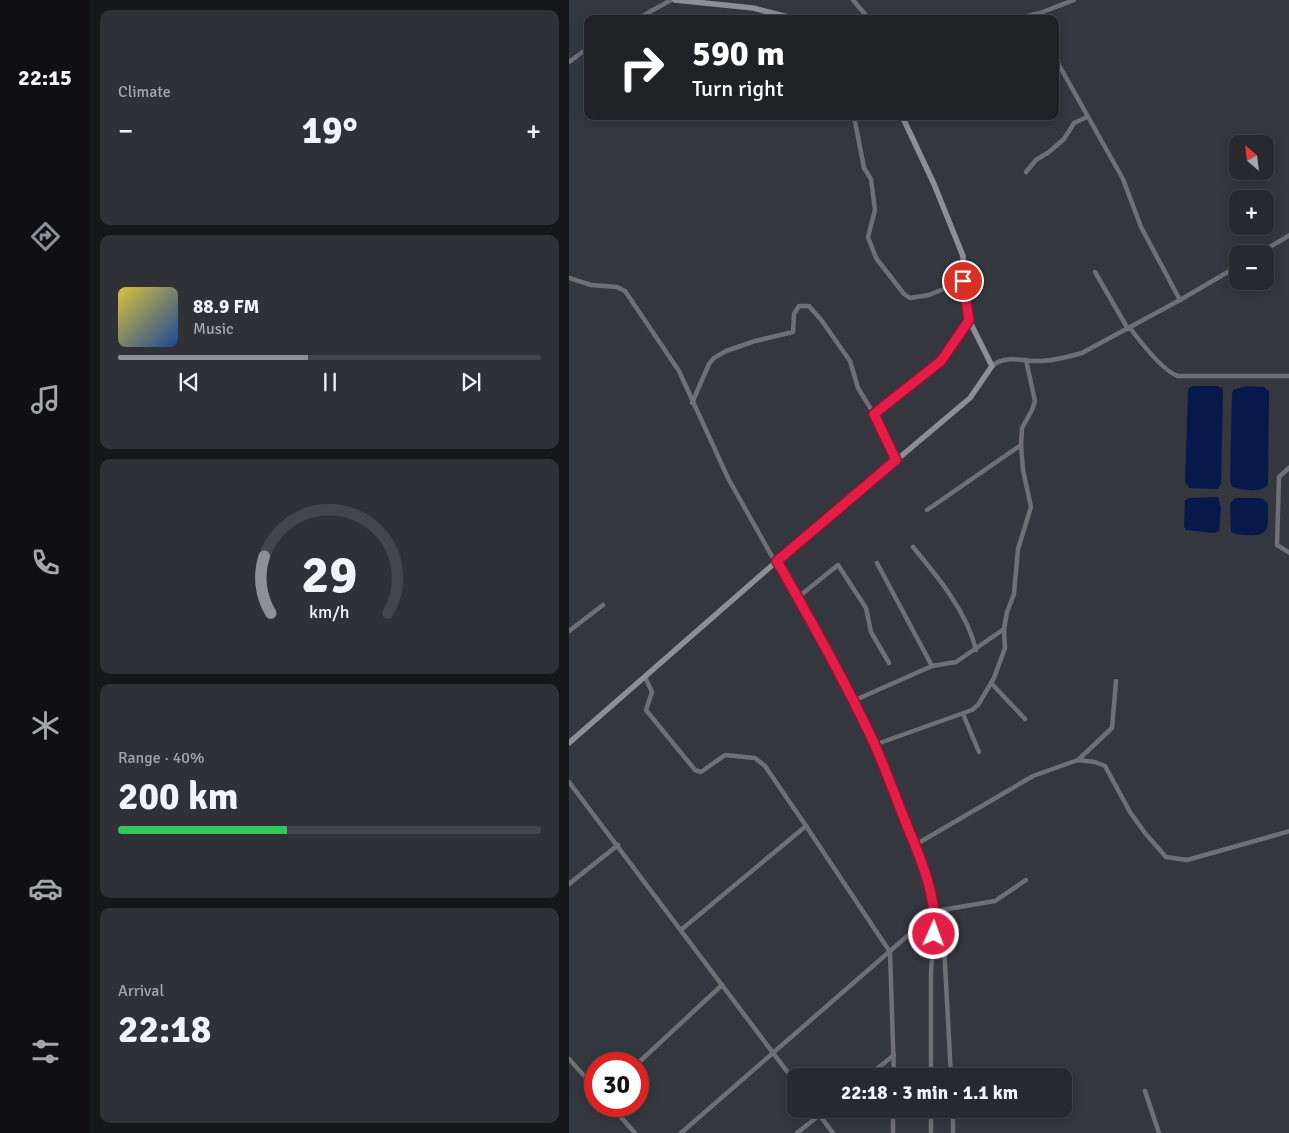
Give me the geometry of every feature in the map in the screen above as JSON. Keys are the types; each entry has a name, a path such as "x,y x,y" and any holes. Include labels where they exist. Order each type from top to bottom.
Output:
{"street":[{"path":"644,15 671,0"},
{"path":"675,0 753,8 780,15"},
{"path":"853,0 866,15"},
{"path":"1042,15 1074,0"},
{"path":"569,62 584,51"},
{"path":"1059,65 1123,179 1145,235 1180,300"},
{"path":"1026,172 1036,160 1064,139 1074,123 1087,117"},
{"path":"855,120 864,168 871,179 875,210 868,237 876,258 904,294 910,298 929,295 963,281"},
{"path":"904,120 934,184 963,256 963,281 969,320 992,366"},
{"path":"1274,245 1289,236"},
{"path":"569,744 777,561 970,398 992,366 1003,359 1065,358 1081,353 1229,271"},
{"path":"1095,272 1140,343 1171,374 1178,376 1289,376"},
{"path":"569,278 591,285 617,288 625,291 668,352 679,371 692,403 745,510 768,551 777,561 853,701 874,745 915,844 936,914 944,946 951,1068"},
{"path":"692,403 709,364 714,358 726,351 755,341 793,332 794,314 799,306 805,304 822,321 850,361 859,388 896,460"},
{"path":"874,414 941,361 969,320"},
{"path":"874,745 918,727 963,714 978,705 991,683 1005,648 1007,612 1014,594 1017,548 1031,507 1024,479 1021,445 1022,428 1035,400 1027,360"},
{"path":"927,510 1021,445"},
{"path":"1289,467 1279,477 1277,495 1277,545 1289,553"},
{"path":"913,547 931,569 957,607 972,633 976,650"},
{"path":"877,563 932,666"},
{"path":"797,598 838,565 867,608 871,632 889,663"},
{"path":"569,630 603,605"},
{"path":"853,701 896,684 932,666 948,664 976,650 1005,629"},
{"path":"645,677 652,692 646,710 695,770 701,772 725,755 755,758 765,766 890,952 894,1068"},
{"path":"915,844 1033,776 1078,760 1112,728 1116,681"},
{"path":"991,683 1025,719"},
{"path":"963,714 979,752"},
{"path":"1078,760 1095,762 1105,766 1130,812 1145,833 1167,857 1187,860 1289,831"},
{"path":"569,782 683,929 722,985 787,1071"},
{"path":"683,929 806,826"},
{"path":"569,884 618,845"},
{"path":"681,1133 773,1052 936,914 995,901 1026,880"},
{"path":"931,1068 931,971 936,914"},
{"path":"649,1053 722,985"},
{"path":"877,1068 894,1055"},
{"path":"569,1058 584,1075"},
{"path":"1145,1091 1159,1133"},
{"path":"621,1117 635,1133"},
{"path":"797,1133 815,1118"},
{"path":"821,1118 833,1133"},
{"path":"893,1118 893,1133"},
{"path":"931,1118 931,1133"},
{"path":"953,1118 953,1133"}],"water":[{"path":"1193,386 1218,386 1223,389 1221,484 1217,489 1189,488 1185,482 1188,392 1189,388"},
{"path":"1247,386 1264,387 1269,391 1268,484 1256,490 1232,487 1230,480 1232,395 1233,390"},
{"path":"1218,497 1221,508 1219,531 1214,533 1186,530 1184,527 1185,500 1189,498"},
{"path":"1235,498 1262,498 1268,504 1266,531 1257,535 1243,535 1231,532 1230,504"}],"route":[{"path":"934,934 936,912 915,844 874,745 853,701 777,561 833,516 896,460 885,442 874,414 917,378 941,361 959,335 969,320 965,304 963,281"}]}
